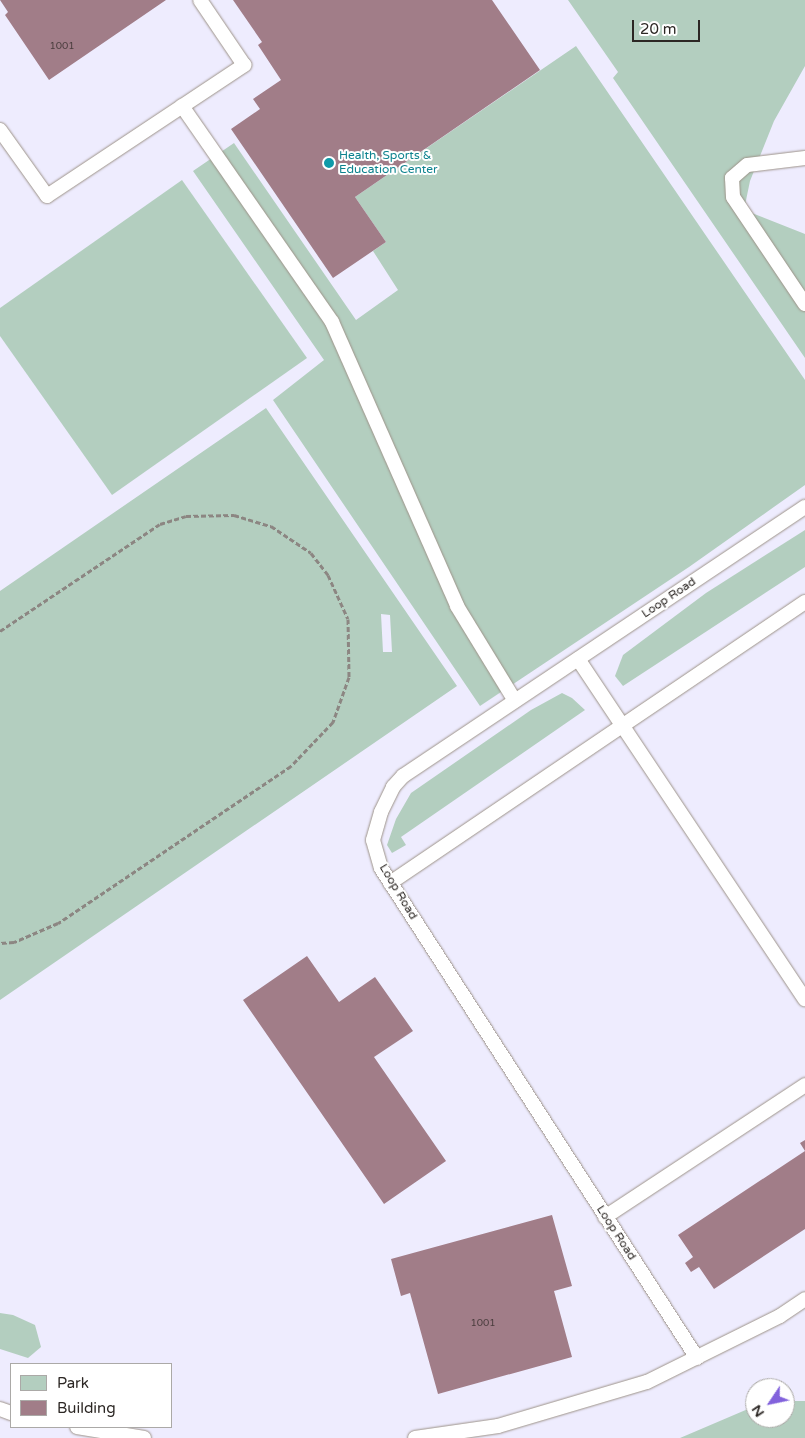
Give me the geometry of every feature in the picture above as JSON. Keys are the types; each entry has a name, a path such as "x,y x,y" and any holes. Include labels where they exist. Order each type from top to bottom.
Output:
{"lane":[{"path":"0,130 47,196 244,65 200,0"},
{"path":"182,106 332,322 457,606 515,701"},
{"path":"805,158 747,166 732,178 733,197 805,304"},
{"name":"Loop Road","path":"697,1358 390,883 381,868 373,840 381,812 393,788 403,776 805,507"},
{"path":"390,883 805,602"},
{"path":"578,659 805,999"},
{"path":"606,1216 805,1085"},
{"path":"415,1438 498,1426 647,1382 780,1316 805,1299"},
{"path":"83,1428 144,1438"}],"path":[{"path":"0,631 160,524 186,516 234,514 271,526 310,553 328,575 348,619 349,677 333,722 291,766 58,923 14,942 0,943"}],"shaded area":[{"path":"0,0 805,0 805,1438 0,1438"}],"green space":[{"path":"568,0 805,0 805,66 774,121 750,181 744,210 805,234 805,358 613,78 618,72"},
{"path":"576,46 805,380 805,485 689,567 480,706 273,400 324,360 193,171 234,143 356,320 398,290 373,251 386,242 355,197"},
{"path":"182,180 307,358 112,495 0,336 0,308"},
{"path":"266,408 457,686 0,1000 0,591","holes":["381,614 390,615 392,652 383,652"]},
{"path":"805,530 805,567 623,686 615,676 623,655 706,593"},
{"path":"562,693 572,698 585,710 401,837 406,845 392,853 387,845 396,819 411,793 531,710"},
{"path":"0,1313 13,1315 35,1325 41,1347 28,1358 0,1349"},
{"path":"795,1401 805,1401 805,1438 680,1438 745,1410 745,1428 795,1428"}],"building":[{"path":"0,0 166,0 49,80 5,15 8,12"},
{"name":"Health, Sports & Education Center","path":"233,0 492,0 540,70 355,197 386,242 333,278 231,129 260,109 253,99 281,80 258,45 262,42"},
{"path":"307,956 339,1002 375,977 413,1031 374,1057 446,1161 384,1204 243,1000"},
{"path":"805,1140 805,1151 800,1143"},
{"path":"805,1151 805,1229 714,1289 699,1267 691,1272 685,1263 693,1257 678,1235"},
{"path":"552,1215 572,1286 554,1291 572,1357 438,1394 410,1293 401,1296 391,1259"}],"place":[{"name":"Health, Sports & Education Center","path":"329,163"}]}
